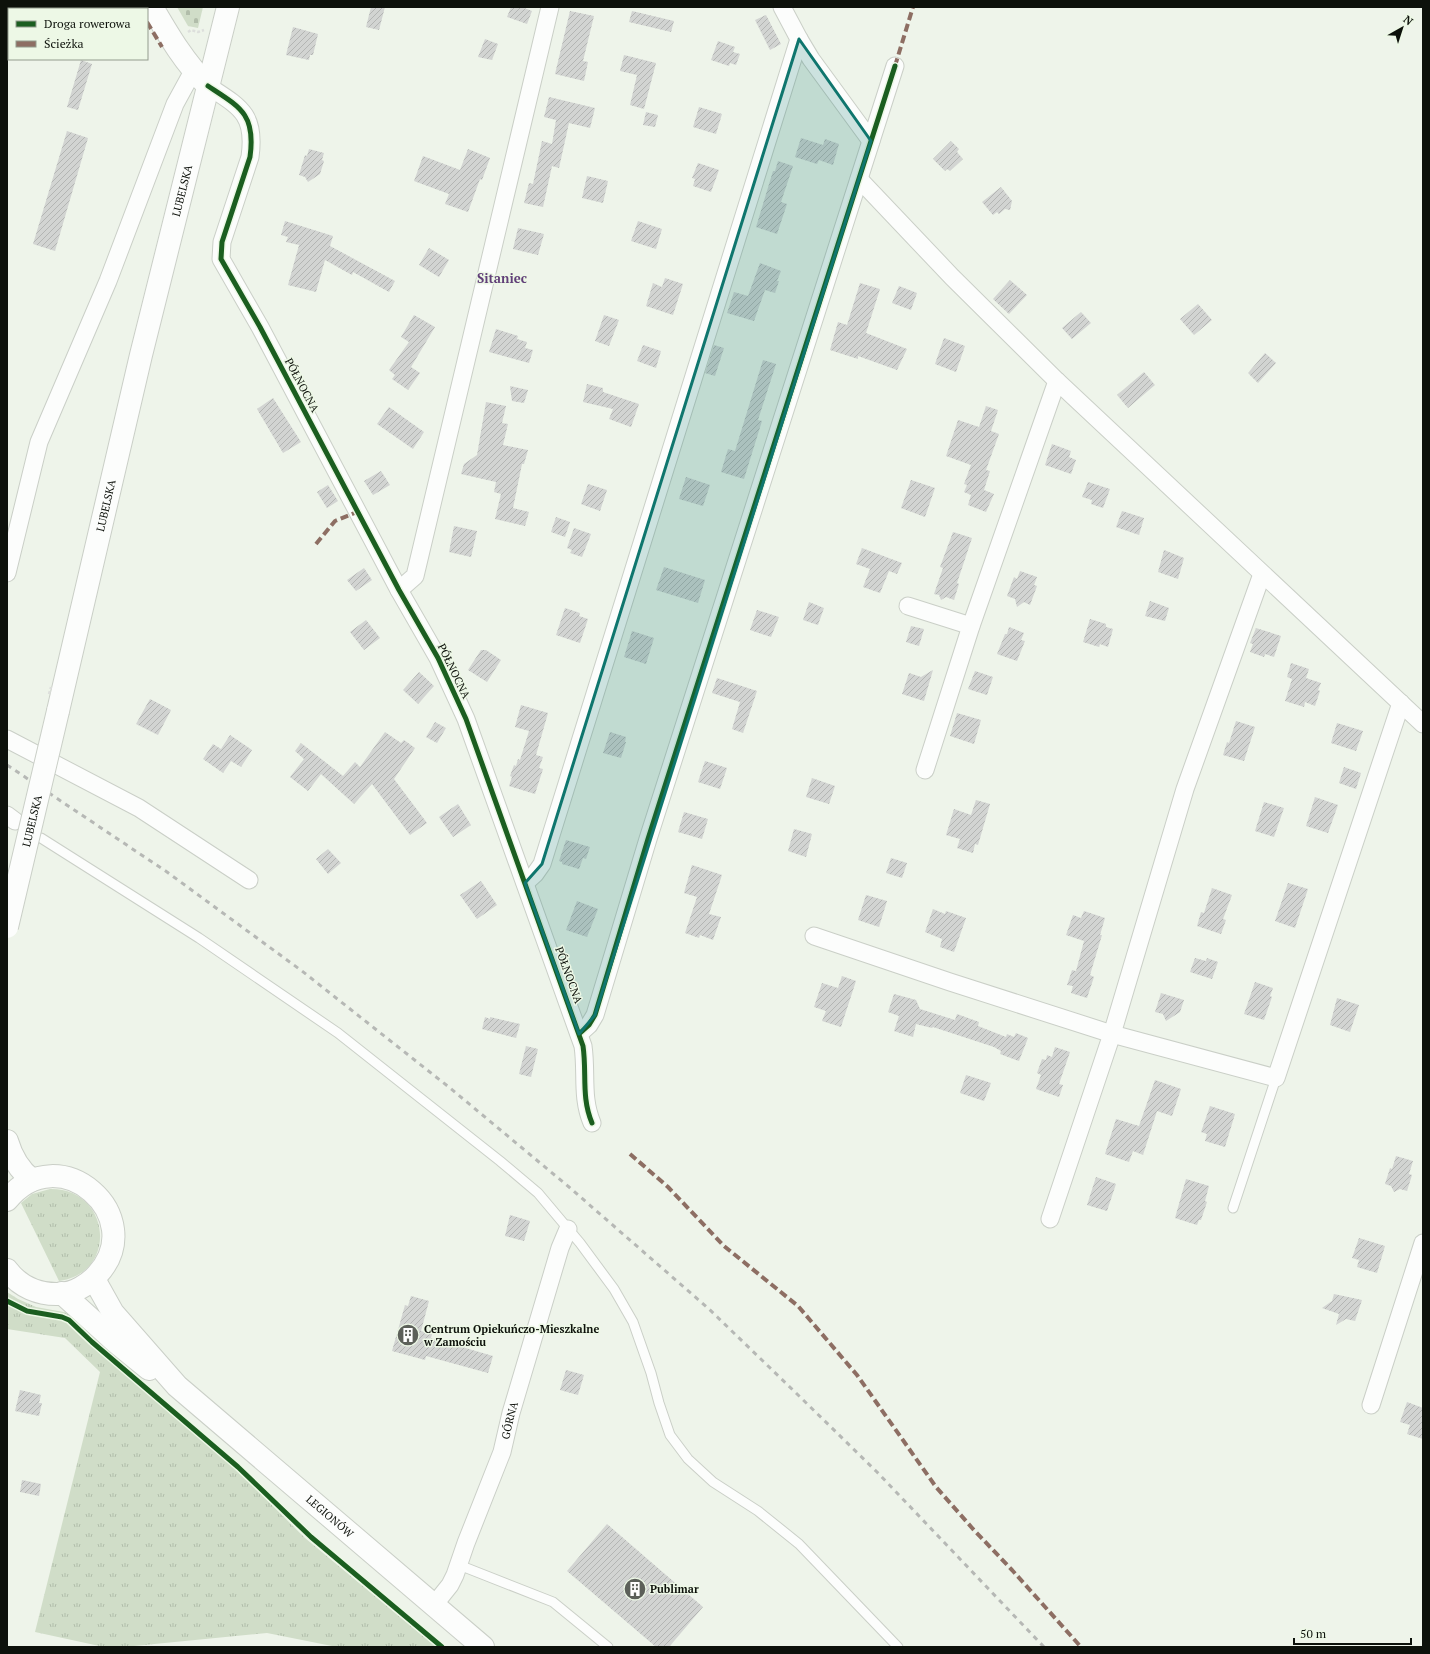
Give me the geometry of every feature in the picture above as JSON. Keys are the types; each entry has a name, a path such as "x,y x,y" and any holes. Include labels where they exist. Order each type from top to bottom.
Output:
{"main road":[{"path":"152,7 181,55 201,79"},
{"name":"LUBELSKA","path":"7,927 141,356 201,79 228,7"},
{"path":"7,1141 16,1163 24,1174 32,1180"},
{"path":"7,1200 17,1189 32,1180 51,1176 70,1178 88,1187 102,1200 110,1217 112,1226 112,1246 106,1264 94,1279 79,1288 62,1293 45,1293 29,1288 14,1278 7,1270"},
{"name":"LEGIONÓW","path":"94,1279 113,1313 177,1386 483,1647"},
{"name":"LEGIONÓW","path":"62,1293 134,1358 156,1374 177,1386"}],"street":[{"path":"399,590 415,576 550,7"},
{"path":"782,7 798,39 811,59 871,141"},
{"path":"525,882 542,864 798,39"},
{"path":"579,1034 589,1025 595,1015 648,839 895,66"},
{"name":"PÓŁNOCNA","path":"201,79 238,106 247,117 251,130 252,146 250,157 222,242 221,259 260,327 399,590 438,658 466,719 579,1034 585,1057 586,1110 592,1122"},
{"path":"7,573 38,442 108,281 175,104 201,79"},
{"path":"859,179 952,277 1057,381 1423,724"},
{"path":"925,770 971,626 1057,381"},
{"path":"1050,1220 1112,1034 1185,789 1262,574"},
{"path":"908,606 971,626"},
{"path":"814,936 950,982 1112,1034 1276,1078 1401,703"},
{"path":"7,739 139,808 249,880"},
{"name":"GÓRNA","path":"434,1605 450,1585 502,1452 511,1413 560,1248 568,1228"},
{"path":"1371,1405 1423,1243"}],"lane":[{"path":"41,838 193,934 338,1033 532,1189 568,1228 614,1289 633,1322 651,1373 670,1436 688,1458 713,1482 758,1511 799,1544 898,1647"},
{"path":"1234,1208 1276,1078"},
{"path":"459,1564 553,1602 608,1647"}],"path":[{"path":"183,35 191,30 198,32 204,30 206,27"}],"highlighted area":[{"path":"799,39 871,141 595,1015 579,1034 525,883 542,864"}],"green space":[{"path":"177,7 203,7 198,28 188,26"},
{"path":"50,1189 70,1192 86,1202 95,1216 100,1232 99,1248 91,1263 78,1275 59,1281 21,1203 32,1194"},
{"path":"7,1292 36,1307 69,1313 82,1323 79,1325 65,1314 29,1308 7,1297"},
{"path":"7,1305 32,1315 59,1319 68,1323 98,1351 235,1468 305,1538 436,1647 337,1647 267,1633 124,1647 104,1647 35,1632 100,1372 65,1338 7,1329"}],"building":[{"path":"371,7 385,7 379,30 366,27"},
{"path":"511,7 522,7 532,11 527,24 507,17"},
{"path":"570,11 594,16 583,61 588,62 584,81 555,74"},
{"path":"632,11 674,21 671,32 629,22"},
{"path":"766,15 781,44 770,50 755,20"},
{"path":"293,27 318,34 313,55 310,55 309,60 286,55"},
{"path":"485,39 498,44 492,60 478,57"},
{"path":"718,41 735,47 733,52 740,54 736,65 730,63 729,66 711,60"},
{"path":"624,55 656,63 644,109 630,105 637,75 620,71"},
{"path":"81,60 92,64 78,110 67,107"},
{"path":"549,97 595,108 590,128 569,123 559,168 552,166 543,207 524,203 529,183 533,184 542,141 552,144 556,120 544,117"},
{"path":"699,107 722,114 716,134 693,127"},
{"path":"646,112 658,115 655,127 643,125"},
{"path":"67,131 88,138 55,251 33,244"},
{"path":"801,138 823,145 825,139 839,144 833,165 819,160 817,164 795,157"},
{"path":"951,141 959,149 957,152 963,159 950,171 947,169 945,171 933,159"},
{"path":"309,149 324,153 322,160 324,161 320,174 308,182 305,177 299,175 305,155 307,156"},
{"path":"468,149 490,158 482,180 480,179 468,212 445,204 449,194 414,181 423,156 460,170"},
{"path":"778,161 793,166 781,202 787,204 777,234 756,227 773,171 775,171"},
{"path":"698,163 719,170 711,192 693,186 695,179 692,178"},
{"path":"587,176 608,181 603,203 582,198"},
{"path":"1001,187 1012,201 1010,210 1005,209 999,214 997,212 993,215 982,202"},
{"path":"285,221 333,236 330,246 395,281 389,292 353,272 352,275 325,260 316,292 288,285 299,245 286,242 288,237 281,235"},
{"path":"638,221 662,229 656,249 631,241"},
{"path":"518,228 544,234 538,255 513,249"},
{"path":"429,248 449,260 439,277 419,265"},
{"path":"760,263 781,271 777,281 779,281 775,293 765,290 754,321 727,313 734,292 748,296"},
{"path":"665,278 683,284 673,315 646,306 653,283 662,287"},
{"path":"1010,280 1027,295 1009,314 993,299"},
{"path":"860,283 880,289 866,333 907,349 897,370 858,356 858,359 830,350 838,322 847,325"},
{"path":"899,286 917,293 911,310 892,303"},
{"path":"1198,304 1212,320 1194,335 1180,319"},
{"path":"1081,312 1091,323 1072,339 1062,328"},
{"path":"414,315 435,327 411,367 420,373 408,390 392,379 395,375 389,370 409,342 401,337"},
{"path":"604,315 619,320 609,346 595,341"},
{"path":"496,329 518,336 517,339 527,342 525,348 533,350 529,363 489,352"},
{"path":"944,338 965,346 956,372 935,364"},
{"path":"643,345 661,351 656,368 637,361"},
{"path":"714,345 724,348 715,376 705,373"},
{"path":"1265,353 1276,363 1258,383 1248,373"},
{"path":"763,360 776,364 758,420 762,421 744,479 721,472 728,449 735,451"},
{"path":"1144,372 1155,385 1128,408 1117,395"},
{"path":"587,384 603,388 603,392 639,404 631,427 609,419 613,409 583,402"},
{"path":"510,386 528,390 524,403 512,401"},
{"path":"273,398 301,442 283,453 257,409"},
{"path":"486,402 506,406 502,423 508,424 503,445 528,450 524,464 522,464 513,508 529,512 525,526 495,519 501,494 494,492 496,482 461,474 464,464 477,455"},
{"path":"986,406 998,410 991,431 999,434 986,470 990,471 984,490 994,494 986,512 968,505 971,495 964,492 967,485 964,484 971,465 946,456 958,420 979,427"},
{"path":"389,407 424,432 413,449 377,424"},
{"path":"1052,444 1071,451 1069,457 1076,460 1071,474 1045,465"},
{"path":"381,471 390,485 373,495 364,481"},
{"path":"686,477 710,485 703,506 679,499"},
{"path":"911,480 935,488 925,517 901,508"},
{"path":"1088,482 1110,489 1103,508 1091,504 1092,500 1082,497"},
{"path":"588,484 607,490 600,511 581,504"},
{"path":"328,485 338,501 327,508 317,492"},
{"path":"1122,511 1144,518 1139,535 1116,527"},
{"path":"556,517 570,522 565,537 551,532"},
{"path":"454,526 477,531 471,557 449,552"},
{"path":"574,528 591,534 582,557 570,553 572,550 567,548"},
{"path":"953,532 972,538 957,583 959,584 954,600 946,597 941,600 939,595 934,594 943,568 940,567"},
{"path":"862,548 902,563 897,574 889,571 880,593 863,587 870,569 856,564"},
{"path":"1164,550 1184,558 1178,579 1158,572"},
{"path":"664,567 705,580 698,603 656,590"},
{"path":"364,568 372,580 356,591 347,580"},
{"path":"1020,571 1037,577 1034,585 1037,586 1030,605 1024,602 1017,607 1015,599 1007,596 1014,577 1017,579"},
{"path":"1150,601 1169,608 1165,621 1145,616"},
{"path":"809,602 824,608 818,625 803,620"},
{"path":"565,608 580,613 579,616 588,619 580,643 556,635"},
{"path":"757,610 779,617 771,637 750,630"},
{"path":"1090,619 1106,624 1106,627 1113,629 1108,647 1100,644 1099,647 1083,642"},
{"path":"366,620 380,638 364,650 350,632"},
{"path":"911,626 924,629 919,646 906,642"},
{"path":"1009,627 1024,633 1021,640 1025,641 1017,661 997,654"},
{"path":"1256,628 1281,636 1274,657 1265,654 1264,657 1250,652 1253,644 1250,643"},
{"path":"632,631 654,638 646,664 624,657"},
{"path":"481,650 486,650 501,660 487,682 468,670"},
{"path":"1291,663 1309,669 1306,678 1321,683 1315,706 1305,702 1304,707 1285,701 1292,679 1287,677"},
{"path":"933,670 924,701 902,694 909,673 921,677"},
{"path":"975,671 993,677 987,695 968,689"},
{"path":"419,672 434,686 418,704 403,690"},
{"path":"717,678 757,691 743,733 732,729 740,702 712,693"},
{"path":"150,699 171,710 158,735 136,724"},
{"path":"521,705 548,713 536,755 543,757 539,768 543,769 535,794 509,786 512,777 510,776 514,765 516,766 518,759 520,760 529,731 515,727"},
{"path":"957,713 981,720 974,744 950,736"},
{"path":"1236,721 1255,727 1244,761 1223,755 1227,742 1229,743"},
{"path":"435,722 446,728 437,743 426,737"},
{"path":"1337,723 1363,731 1356,751 1331,743"},
{"path":"385,732 401,743 404,740 415,748 394,779 427,823 410,835 372,784 354,804 321,774 308,791 290,777 304,759 295,751 301,743 343,776 355,762 360,767"},
{"path":"610,732 626,737 621,758 603,753"},
{"path":"230,735 252,750 241,767 231,761 223,773 203,759 213,744 221,749"},
{"path":"705,761 727,768 720,789 698,782"},
{"path":"1344,767 1361,773 1356,789 1339,783"},
{"path":"812,778 835,786 829,804 806,797"},
{"path":"1315,797 1338,805 1328,833 1306,826"},
{"path":"976,800 990,804 978,845 975,844 973,853 957,848 960,839 946,835 954,809 971,815"},
{"path":"1264,802 1284,808 1274,837 1255,831"},
{"path":"458,804 471,825 453,837 439,817"},
{"path":"684,812 708,819 702,839 678,832"},
{"path":"794,829 812,834 806,857 788,851"},
{"path":"566,840 590,847 586,859 583,858 579,869 562,864 562,862 559,861"},
{"path":"328,849 341,863 328,874 316,859"},
{"path":"891,858 907,863 902,878 886,873"},
{"path":"692,865 722,875 709,914 721,917 713,940 700,935 699,938 685,933 697,897 684,893"},
{"path":"481,881 497,905 477,919 460,895"},
{"path":"1288,883 1308,889 1295,928 1275,921"},
{"path":"1212,888 1232,895 1223,919 1226,920 1221,934 1197,926 1201,912 1204,913"},
{"path":"866,895 887,901 879,927 858,920"},
{"path":"577,901 598,909 587,937 566,930"},
{"path":"933,909 945,914 946,911 966,918 954,952 940,947 942,939 925,932"},
{"path":"1084,911 1105,918 1100,935 1102,935 1090,975 1094,977 1087,998 1071,993 1073,986 1067,985 1072,970 1076,971 1084,941 1066,935 1073,915 1081,918"},
{"path":"1195,958 1206,961 1207,958 1218,962 1212,979 1190,972"},
{"path":"842,976 856,981 841,1027 822,1021 826,1011 814,1007 822,983 838,988"},
{"path":"1255,982 1273,988 1270,996 1272,997 1264,1020 1244,1014"},
{"path":"1161,993 1184,1000 1180,1012 1166,1021 1163,1014 1155,1012"},
{"path":"894,994 916,1000 920,1009 955,1020 957,1014 979,1022 978,1026 1006,1037 1007,1034 1014,1037 1016,1033 1028,1038 1019,1061 1000,1054 1001,1051 994,1047 933,1027 916,1024 913,1037 894,1031 899,1016 888,1012"},
{"path":"1337,998 1359,1005 1350,1032 1330,1025"},
{"path":"485,1017 520,1024 516,1038 482,1029"},
{"path":"526,1046 538,1049 531,1077 519,1074"},
{"path":"1055,1047 1070,1052 1059,1084 1063,1085 1059,1097 1036,1089 1041,1075 1037,1073 1042,1059 1046,1060 1047,1055 1052,1057"},
{"path":"966,1075 991,1083 984,1101 960,1093"},
{"path":"1155,1080 1181,1089 1172,1116 1157,1111 1143,1155 1133,1151 1129,1162 1105,1154 1116,1119 1139,1126"},
{"path":"1210,1106 1235,1114 1225,1147 1205,1141 1207,1134 1201,1132"},
{"path":"1396,1156 1413,1161 1409,1174 1412,1175 1407,1191 1400,1189 1394,1192 1391,1186 1385,1184"},
{"path":"1096,1177 1116,1184 1107,1211 1087,1205"},
{"path":"1186,1179 1209,1186 1205,1201 1207,1202 1201,1220 1199,1220 1197,1225 1175,1218"},
{"path":"510,1215 530,1221 524,1241 505,1236"},
{"path":"1359,1238 1385,1246 1377,1273 1357,1267 1359,1260 1352,1258"},
{"path":"1334,1294 1362,1300 1355,1321 1346,1319 1336,1325 1339,1314 1322,1308 1332,1301"},
{"name":"Centrum Opiekuńczo-Mieszkalne w Zamościu","path":"411,1296 429,1301 421,1331 432,1334 431,1338 493,1356 488,1373 426,1356 425,1360 392,1351 405,1305 408,1306"},
{"path":"566,1370 584,1375 578,1395 560,1390"},
{"path":"20,1390 41,1395 39,1403 42,1403 39,1416 15,1411"},
{"path":"1407,1402 1423,1408 1423,1439 1407,1434 1410,1425 1400,1422"},
{"path":"22,1480 41,1484 39,1496 20,1492"},
{"name":"Publimar","path":"607,1524 703,1607 669,1647 656,1647 567,1571"}],"railway":[{"path":"7,765 167,872 302,971 450,1088 569,1187 709,1309 795,1392 877,1472 1044,1647"}],"marked path":[{"path":"895,66 913,7"},
{"path":"148,24 162,47"},
{"path":"316,544 335,521 357,512"},
{"path":"630,1154 668,1187 724,1246 798,1306 857,1375 936,1487 1081,1647"}],"cycle path":[{"path":"579,1034 589,1025 595,1015 648,839 895,66"},
{"path":"208,86 237,106 243,113 248,121 251,142 250,157 222,242 221,259 260,327 399,590 438,658 466,719 583,1046 585,1094 592,1123"},
{"path":"7,1301 27,1311 62,1317 69,1320 92,1342 238,1467 311,1537 442,1647"}],"place":[{"name":"Centrum Opiekuńczo-Mieszkalne w Zamościu","path":"408,1335"},
{"name":"Publimar","path":"635,1589"}],"district":[{"name":"Sitaniec","path":"502,278"}]}
